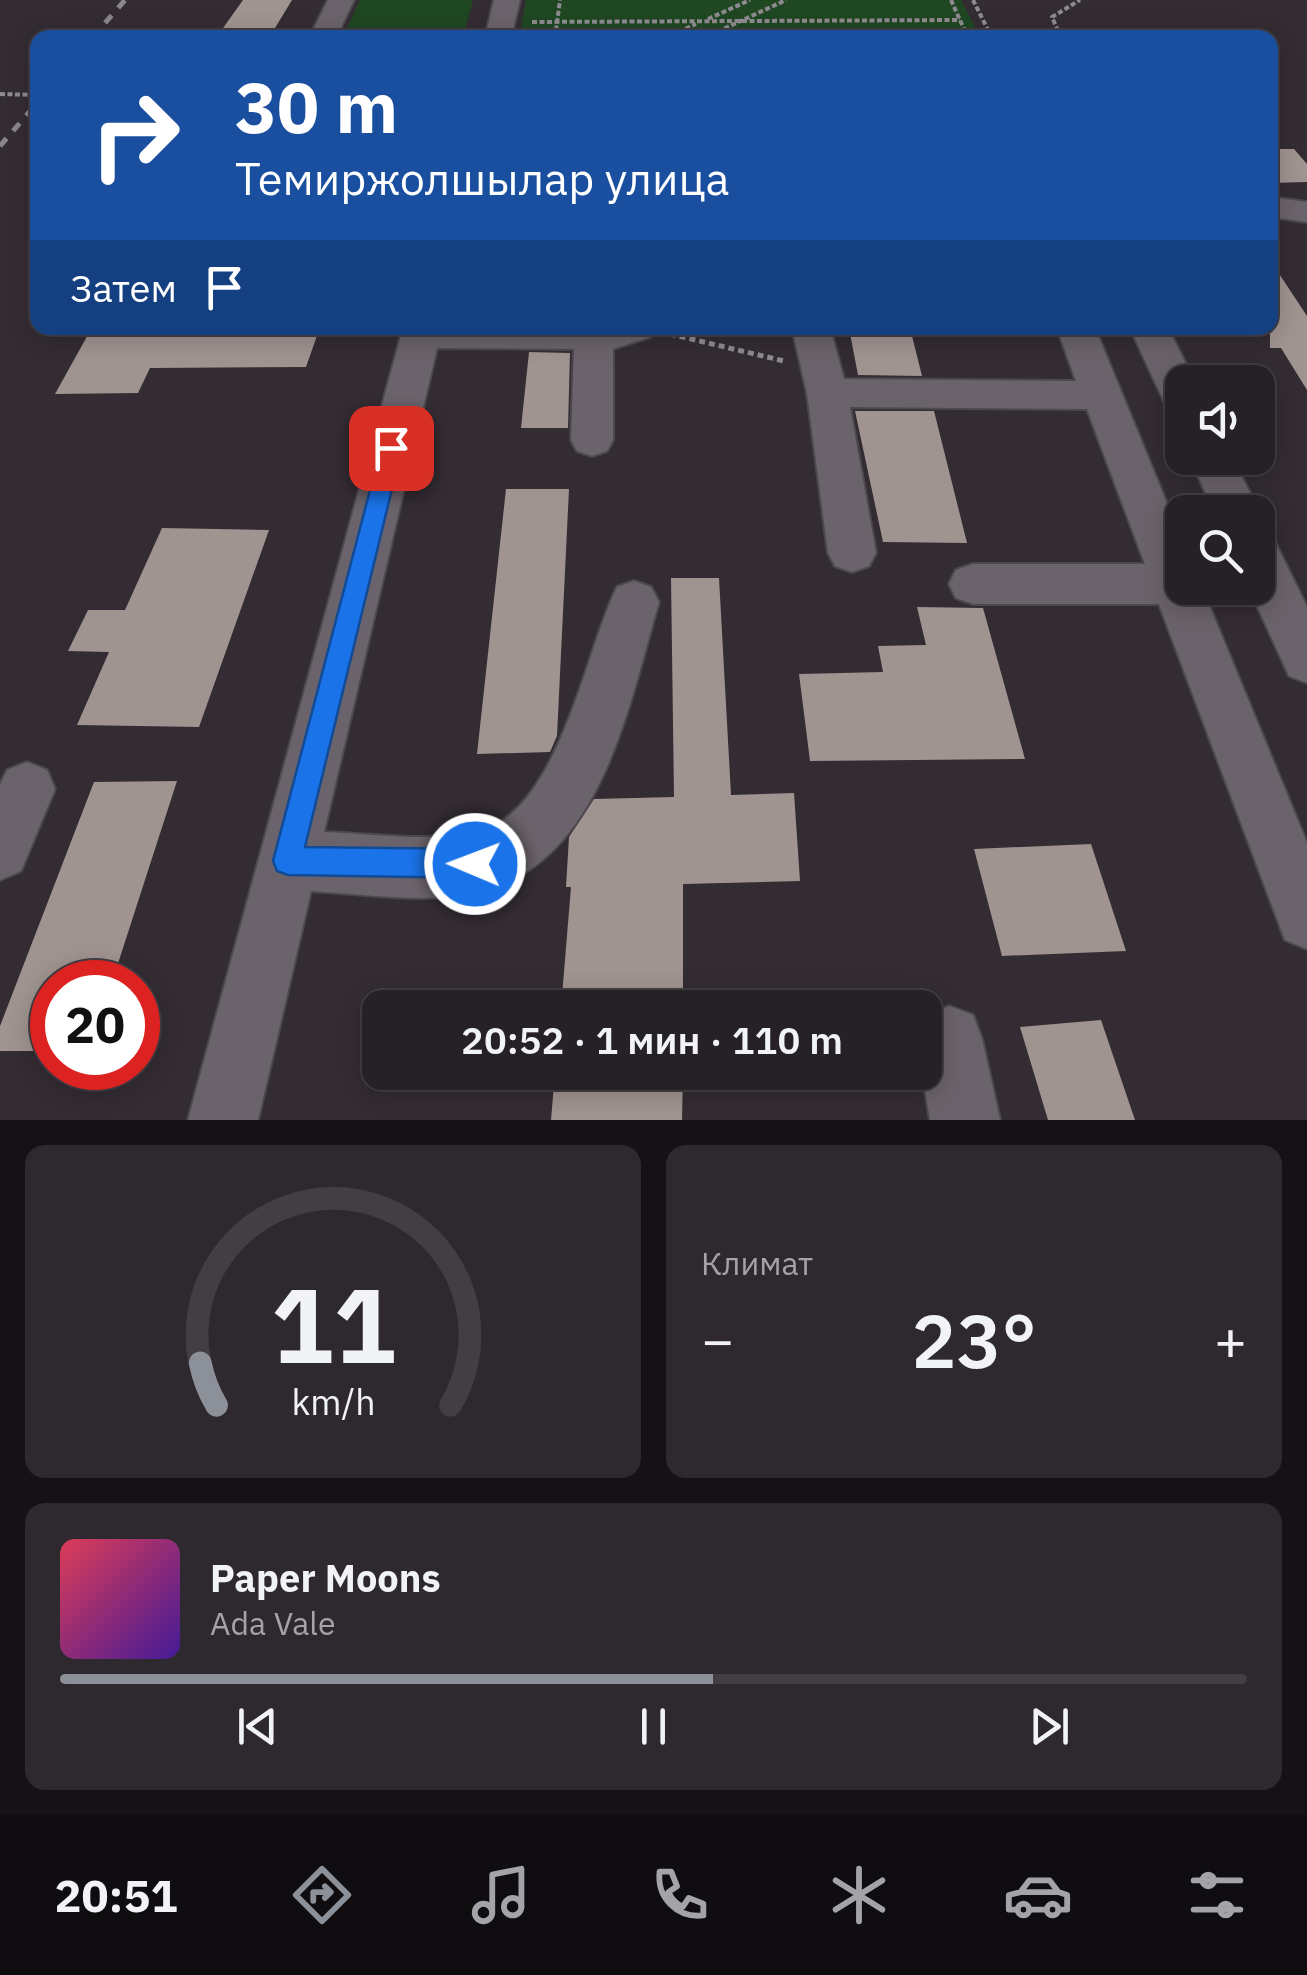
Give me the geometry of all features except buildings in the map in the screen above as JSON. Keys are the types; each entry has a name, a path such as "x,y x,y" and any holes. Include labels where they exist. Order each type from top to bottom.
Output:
{"street":[{"path":"326,30 341,0"},
{"path":"500,30 507,0"},
{"path":"1278,208 1307,212"},
{"path":"223,1120 419,335"},
{"path":"536,335 622,335"},
{"path":"813,335 852,553"},
{"path":"1079,335 1165,551"},
{"path":"1152,335 1166,365"},
{"path":"592,440 594,337"},
{"path":"824,381 1104,395"},
{"path":"973,584 1165,584"},
{"path":"1275,592 1307,660"},
{"path":"288,861 475,864 514,850 545,817 582,762 634,602"},
{"path":"1186,605 1307,918"},
{"path":"0,850 27,789"},
{"path":"949,1039 965,1120"}],"path":[{"path":"557,30 560,0"},
{"path":"683,30 750,0"},
{"path":"720,30 786,0"},
{"path":"950,0 964,30"},
{"path":"973,0 988,30"},
{"path":"1058,30 1052,17 1080,0"},
{"path":"526,22 960,20"},
{"path":"0,94 30,94"},
{"path":"663,335 824,381"}],"green space":[{"path":"360,0 473,0 465,30 346,30"},
{"path":"526,0 961,0 976,30 520,30"}],"railway":[{"path":"99,30 125,0"},
{"path":"0,146 30,111"}],"route":[{"path":"391,448 288,861 475,864"}]}
